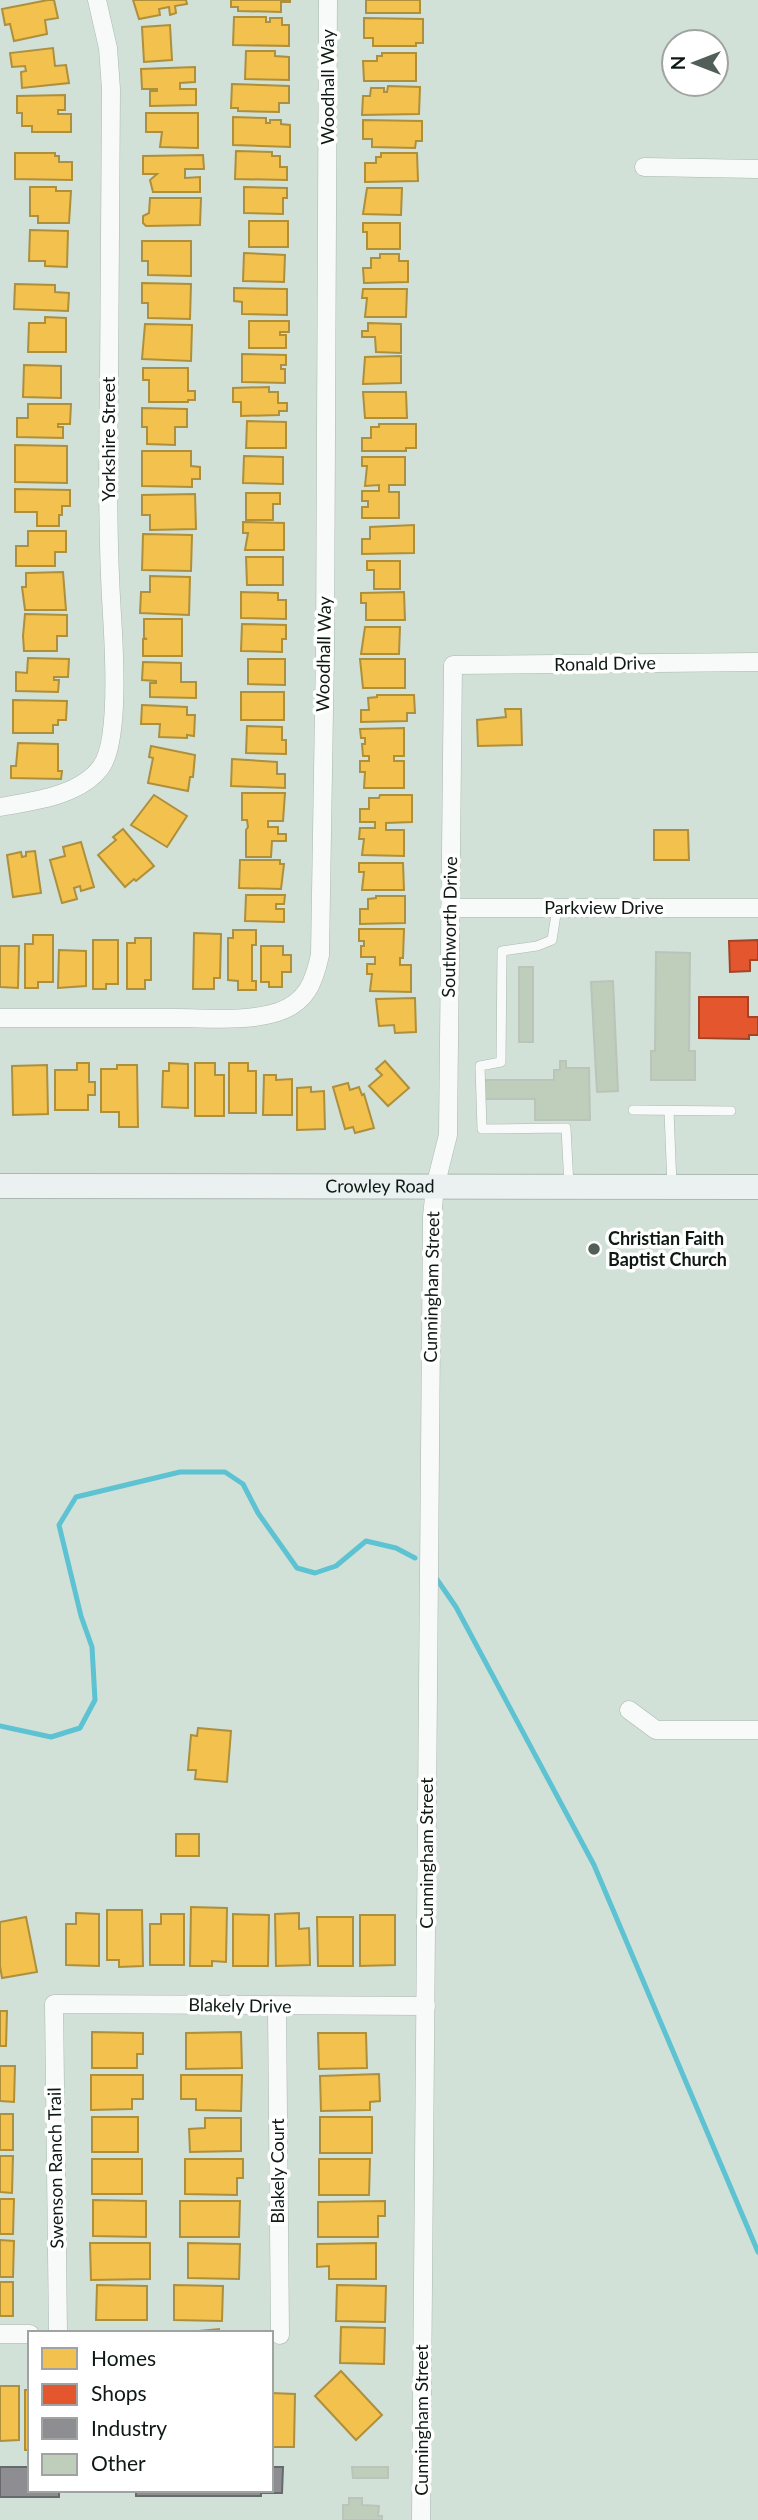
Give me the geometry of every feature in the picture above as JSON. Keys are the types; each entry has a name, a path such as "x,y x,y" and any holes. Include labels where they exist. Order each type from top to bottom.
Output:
{"main road":[{"name":"Crowley Road","path":"0,1186 758,1187"}],"street":[{"name":"Yorkshire Street","path":"0,807 63,793 83,783 101,766 111,733 115,658 110,583 109,463 111,89 108,48 97,0"},
{"name":"Woodhall Way","path":"0,1018 260,1016 280,1011 308,992 314,979 320,955 325,664 328,0"},
{"path":"644,167 758,169"},
{"name":"Ronald Drive","path":"453,665 758,662"},
{"name":"Southworth Drive","path":"435,1187 448,1135 453,665"},
{"name":"Parkview Drive","path":"450,908 758,908"},
{"name":"Cunningham Street","path":"421,2520 432,1231 435,1187"},
{"path":"629,1710 656,1730 758,1730"},
{"name":"Blakely Drive","path":"54,2004 426,2006"},
{"name":"Swenson Ranch Trail","path":"54,2004 58,2331"},
{"name":"Blakely Court","path":"277,2007 280,2335"},
{"path":"0,2334 28,2334"}],"lane":[{"path":"557,908 552,940 537,946 502,951 501,1062 480,1066 482,1129 566,1128 569,1187"},
{"path":"633,1110 730,1111"},
{"path":"669,1111 672,1187"}],"building: Homes":[{"path":"54,0 58,18 45,20 47,34 14,41 10,24 5,25 2,9"},
{"path":"133,0 186,0 187,4 175,6 176,13 170,15 169,7 159,9 160,15 139,19"},
{"path":"231,0 290,2 281,2 281,12 238,11 238,7 231,7"},
{"path":"366,0 420,0 420,13 366,13"},
{"path":"234,17 266,17 266,22 270,22 270,18 282,18 282,25 289,25 289,46 233,45"},
{"path":"364,18 423,19 423,43 416,43 416,46 373,46 373,38 364,38"},
{"path":"170,25 172,60 144,62 142,27"},
{"path":"53,48 55,66 66,65 69,83 22,88 21,72 26,71 25,66 12,67 10,53"},
{"path":"246,51 275,51 275,56 289,57 289,80 245,79"},
{"path":"382,53 416,53 416,81 364,81 363,61 377,61 377,56 382,56"},
{"path":"195,67 195,82 180,83 180,89 196,89 196,105 150,106 150,91 157,89 142,89 141,69"},
{"path":"232,84 289,86 289,103 279,103 279,112 238,111 238,108 231,108"},
{"path":"388,86 420,87 419,114 362,115 363,96 370,96 371,88 384,88 384,92 387,92"},
{"path":"65,95 65,110 58,110 58,114 71,114 71,132 32,132 32,126 22,126 22,113 17,113 17,96"},
{"path":"146,113 198,113 198,148 160,147 162,132 146,132"},
{"path":"233,117 266,118 266,123 270,123 270,120 281,120 281,124 290,125 290,147 233,145"},
{"path":"363,120 422,121 422,141 416,141 415,148 372,147 372,139 363,139"},
{"path":"236,151 272,152 272,156 280,156 280,167 287,167 287,180 235,179"},
{"path":"15,153 55,153 55,156 59,156 59,162 72,162 72,180 15,179"},
{"path":"381,153 417,153 418,181 365,182 365,163 376,163 376,157 381,157"},
{"path":"203,155 204,169 185,169 185,178 200,177 200,192 153,192 150,180 157,174 143,174 143,156"},
{"path":"30,187 56,187 56,191 71,191 69,223 38,223 38,216 30,216"},
{"path":"244,187 287,188 287,198 283,198 283,214 244,213"},
{"path":"367,188 402,188 401,215 363,214"},
{"path":"150,198 201,198 200,225 146,226 143,216 149,213"},
{"path":"249,221 288,221 288,247 249,247"},
{"path":"363,223 400,223 400,249 367,249 367,232 363,232"},
{"path":"30,230 68,231 67,267 45,266 45,261 29,261"},
{"path":"142,241 191,241 191,276 148,275 148,261 142,261"},
{"path":"244,253 285,255 284,282 243,281"},
{"path":"380,254 399,254 399,261 408,261 408,282 364,283 363,268 371,268 371,258 380,258"},
{"path":"142,283 191,284 190,319 148,318 148,303 142,303"},
{"path":"15,284 55,285 55,292 69,293 68,311 14,309"},
{"path":"234,288 287,289 287,315 242,314 242,302 234,301"},
{"path":"363,289 407,289 406,317 365,317 367,298 362,298"},
{"path":"45,317 66,318 66,352 28,352 29,323 45,323"},
{"path":"249,321 289,321 289,332 280,332 280,335 286,335 286,348 249,348"},
{"path":"368,323 401,324 401,353 376,352 375,337 362,337 362,331 368,331"},
{"path":"145,324 192,325 191,361 142,359"},
{"path":"242,354 286,355 286,365 281,365 281,369 285,369 285,383 242,382"},
{"path":"401,356 401,383 363,384 365,357"},
{"path":"24,365 61,366 61,398 23,397"},
{"path":"143,368 188,368 188,391 195,391 195,400 149,402 149,380 143,380"},
{"path":"269,387 269,392 278,392 278,403 287,403 287,411 279,411 279,415 241,416 241,402 233,402 233,388"},
{"path":"363,392 406,392 407,418 365,418"},
{"path":"28,404 71,404 70,424 58,424 58,427 63,427 63,438 17,437 17,418 28,418"},
{"path":"142,408 187,409 187,427 175,427 175,445 147,444 147,427 142,427"},
{"path":"247,421 286,422 286,448 246,448"},
{"path":"379,424 416,424 416,448 406,448 406,451 362,451 362,438 371,438 371,427 379,427"},
{"path":"15,445 67,446 67,483 15,482"},
{"path":"142,451 191,451 191,466 200,467 200,479 192,479 192,487 142,486"},
{"path":"244,456 283,457 283,484 243,483"},
{"path":"362,457 405,457 405,485 389,485 389,492 399,492 399,518 362,518 362,507 368,507 368,501 362,501 362,491 379,491 379,485 365,486 367,466 362,466"},
{"path":"15,489 70,490 70,506 62,506 59,526 37,526 37,512 15,512"},
{"path":"246,493 280,493 280,504 273,504 273,520 246,520"},
{"path":"195,494 196,529 150,530 150,515 142,515 142,495"},
{"path":"243,522 284,523 284,550 245,550 248,533 243,533"},
{"path":"414,525 414,553 362,554 362,539 370,539 370,527"},
{"path":"28,531 66,531 66,552 55,552 55,566 16,566 16,546 28,546"},
{"path":"143,534 192,535 191,571 142,570"},
{"path":"246,557 283,557 283,585 247,585"},
{"path":"367,561 400,561 400,589 374,589 374,570 367,570"},
{"path":"63,572 66,610 25,610 22,587 26,587 26,573"},
{"path":"150,576 190,577 189,615 140,613 141,592 150,592"},
{"path":"241,592 278,593 278,600 286,600 286,619 241,618"},
{"path":"404,592 405,620 366,620 366,603 361,603 361,593"},
{"path":"25,614 67,615 67,636 57,636 57,651 24,651"},
{"path":"144,619 182,619 182,656 143,656 143,639 147,639 144,638"},
{"path":"242,624 286,625 282,652 241,651"},
{"path":"365,627 400,627 399,654 361,654"},
{"path":"28,658 69,659 68,677 54,677 54,680 59,680 58,692 16,691 16,672 27,673"},
{"path":"248,659 285,659 285,685 248,684"},
{"path":"360,659 405,659 405,688 363,688"},
{"path":"143,662 181,663 181,682 196,682 196,698 150,697 150,683 156,681 142,680"},
{"path":"241,692 284,692 284,720 241,720"},
{"path":"377,695 414,695 415,713 407,713 407,721 361,722 361,710 369,710 368,698"},
{"path":"13,700 67,701 66,720 58,720 58,725 53,725 53,733 13,733"},
{"path":"142,705 187,707 187,715 195,715 194,736 159,737 160,724 141,724"},
{"path":"505,709 521,709 522,745 478,746 477,720 506,717"},
{"path":"247,726 282,727 286,754 246,753"},
{"path":"404,728 404,756 394,756 394,761 404,761 404,788 364,788 365,772 360,772 360,761 369,761 369,756 363,756 362,744 365,744 365,738 361,738 360,729"},
{"path":"18,743 58,744 58,771 62,771 61,779 11,778 11,766 16,766"},
{"path":"151,746 195,755 193,777 190,777 188,791 148,783 153,758 149,757"},
{"path":"232,759 277,762 277,774 285,774 285,788 231,786"},
{"path":"242,793 285,793 283,821 268,821 268,827 278,827 278,834 286,834 286,841 272,841 271,857 246,857 248,827 247,820 242,820"},
{"path":"154,795 187,816 167,847 131,825"},
{"path":"380,795 412,795 412,822 386,823 386,830 404,830 404,856 362,855 364,839 359,839 360,828 375,828 375,822 360,822 360,809 369,809 369,798 379,798"},
{"path":"123,829 154,866 125,887 98,855 116,840 113,837"},
{"path":"654,830 688,830 689,860 654,860"},
{"path":"81,842 94,887 81,891 80,886 74,888 77,899 62,903 50,860 65,856 63,847"},
{"path":"35,851 41,893 13,897 7,855 21,852 22,857 26,856 26,852"},
{"path":"240,860 280,860 280,864 284,864 281,889 239,888"},
{"path":"359,863 403,863 404,890 362,890 364,872 359,872"},
{"path":"246,895 285,895 284,904 276,904 276,909 284,909 284,922 245,921"},
{"path":"376,896 405,896 405,923 360,924 360,909 368,909 368,899"},
{"path":"359,929 404,929 403,958 400,958 400,965 411,965 411,992 370,991 372,974 367,974 367,964 375,964 375,957 361,957 364,941 359,941"},
{"path":"233,930 256,930 256,945 252,945 252,981 256,981 256,990 238,990 238,981 228,980 228,938 233,938"},
{"path":"194,933 221,934 220,978 214,978 214,989 193,989"},
{"path":"33,935 53,935 53,982 38,982 38,988 25,988 25,944 33,944"},
{"path":"135,938 151,938 151,980 145,980 145,989 127,989 127,943 135,943"},
{"path":"93,940 118,940 118,984 106,984 106,989 93,989"},
{"path":"0,946 19,946 18,988 0,987"},
{"path":"261,946 283,946 283,955 291,955 291,972 282,972 282,987 269,987 269,982 261,982"},
{"path":"59,950 86,951 86,986 58,988"},
{"path":"415,998 416,1032 395,1033 394,1025 379,1026 376,999"},
{"path":"385,1061 409,1088 388,1106 369,1086 382,1075 376,1069"},
{"path":"77,1063 89,1063 89,1082 95,1082 95,1095 88,1095 88,1110 55,1110 55,1070 77,1070"},
{"path":"169,1063 188,1064 188,1108 162,1107 163,1071 169,1071"},
{"path":"195,1063 215,1063 215,1075 224,1075 224,1116 195,1116"},
{"path":"229,1063 248,1063 248,1071 256,1071 256,1113 229,1113"},
{"path":"47,1065 48,1114 13,1115 12,1066"},
{"path":"117,1065 137,1065 138,1127 119,1127 119,1112 101,1112 101,1069 117,1069"},
{"path":"264,1075 276,1075 276,1080 292,1079 292,1115 263,1115"},
{"path":"348,1083 350,1090 359,1087 362,1095 364,1094 374,1128 355,1133 353,1127 345,1129 333,1087"},
{"path":"311,1087 311,1092 324,1091 325,1129 297,1130 297,1088"},
{"path":"198,1728 231,1731 227,1782 195,1779 196,1770 188,1770 191,1735 197,1736"},
{"path":"176,1834 199,1834 199,1856 176,1856"},
{"path":"191,1907 227,1908 226,1962 212,1961 212,1966 190,1966"},
{"path":"107,1910 142,1910 143,1966 119,1967 119,1960 107,1960"},
{"path":"76,1913 99,1914 99,1966 66,1965 66,1924 76,1924"},
{"path":"299,1913 299,1929 309,1928 310,1965 276,1966 275,1914"},
{"path":"161,1914 184,1914 184,1965 150,1965 150,1924 161,1924"},
{"path":"233,1914 269,1915 268,1966 233,1966"},
{"path":"360,1915 395,1915 395,1965 360,1966"},
{"path":"26,1917 37,1972 2,1978 0,1922"},
{"path":"317,1917 353,1917 353,1966 318,1966"},
{"path":"0,2011 7,2011 6,2046 0,2046"},
{"path":"92,2032 143,2033 143,2054 137,2054 137,2068 92,2068"},
{"path":"241,2032 242,2068 186,2069 186,2033"},
{"path":"318,2033 366,2033 367,2068 319,2069"},
{"path":"0,2066 15,2066 14,2102 0,2101"},
{"path":"379,2074 380,2101 370,2102 370,2110 321,2111 320,2076"},
{"path":"91,2075 143,2075 143,2099 132,2099 132,2109 91,2110"},
{"path":"181,2075 242,2075 241,2111 196,2110 196,2099 181,2099"},
{"path":"0,2114 13,2114 13,2150 0,2150"},
{"path":"92,2117 138,2117 138,2152 92,2152"},
{"path":"320,2117 372,2117 372,2153 320,2153"},
{"path":"205,2118 241,2118 241,2151 190,2152 189,2129 205,2128"},
{"path":"0,2156 13,2156 12,2193 0,2192"},
{"path":"92,2159 142,2159 142,2194 92,2194"},
{"path":"185,2159 243,2159 243,2178 237,2178 237,2195 185,2194"},
{"path":"319,2159 370,2159 369,2195 319,2195"},
{"path":"0,2199 14,2199 13,2234 0,2234"},
{"path":"93,2200 146,2201 146,2237 93,2236"},
{"path":"180,2201 240,2201 239,2237 180,2237"},
{"path":"385,2201 385,2216 378,2216 378,2237 318,2237 318,2202"},
{"path":"0,2240 14,2241 13,2277 0,2277"},
{"path":"90,2243 150,2243 150,2279 91,2280"},
{"path":"188,2243 240,2244 239,2279 188,2278"},
{"path":"376,2243 376,2279 329,2279 329,2266 317,2267 317,2244"},
{"path":"0,2282 13,2282 13,2316 0,2316"},
{"path":"97,2285 147,2286 147,2320 96,2320"},
{"path":"174,2285 223,2286 222,2321 174,2320"},
{"path":"337,2285 386,2286 385,2322 336,2321"},
{"path":"341,2327 385,2328 384,2364 340,2363"},
{"path":"341,2371 382,2415 356,2440 315,2396"},
{"path":"0,2386 19,2386 19,2440 0,2441"},
{"path":"25,2390 28,2390 28,2450 25,2450"},
{"path":"273,2393 295,2394 294,2447 273,2447"}],"building: Shops":[{"path":"758,940 758,960 750,960 750,971 730,972 729,941"},
{"path":"699,997 748,997 748,1017 758,1017 758,1035 749,1035 749,1039 699,1038"}],"building: Industry":[{"path":"0,2467 28,2467 28,2492 59,2492 59,2497 0,2497"},
{"path":"273,2467 283,2467 282,2493 261,2493 261,2496 136,2496 136,2492 273,2492"}],"building: Other":[{"path":"656,952 690,953 689,1051 695,1051 695,1080 651,1080 651,1051 655,1051"},
{"path":"519,967 533,967 533,1042 519,1042"},
{"path":"613,981 618,1091 597,1092 591,982"},
{"path":"560,1061 566,1061 566,1068 589,1068 590,1120 535,1120 535,1099 483,1099 483,1080 554,1080 554,1070 560,1070"},
{"path":"352,2467 388,2467 388,2478 353,2478"},
{"path":"349,2498 362,2498 362,2505 379,2506 378,2516 382,2516 382,2520 343,2520 343,2505 349,2505"}],"waterway":[{"path":"0,1726 51,1737 80,1728 95,1700 92,1647 81,1616 59,1525 76,1497 180,1472 225,1472 243,1484 258,1513 297,1568 315,1573 336,1566 366,1541 396,1548 415,1558"},
{"path":"436,1578 456,1607 594,1865 758,2252"}],"place":[{"name":"Christian Faith Baptist Church","path":"594,1249"}]}
